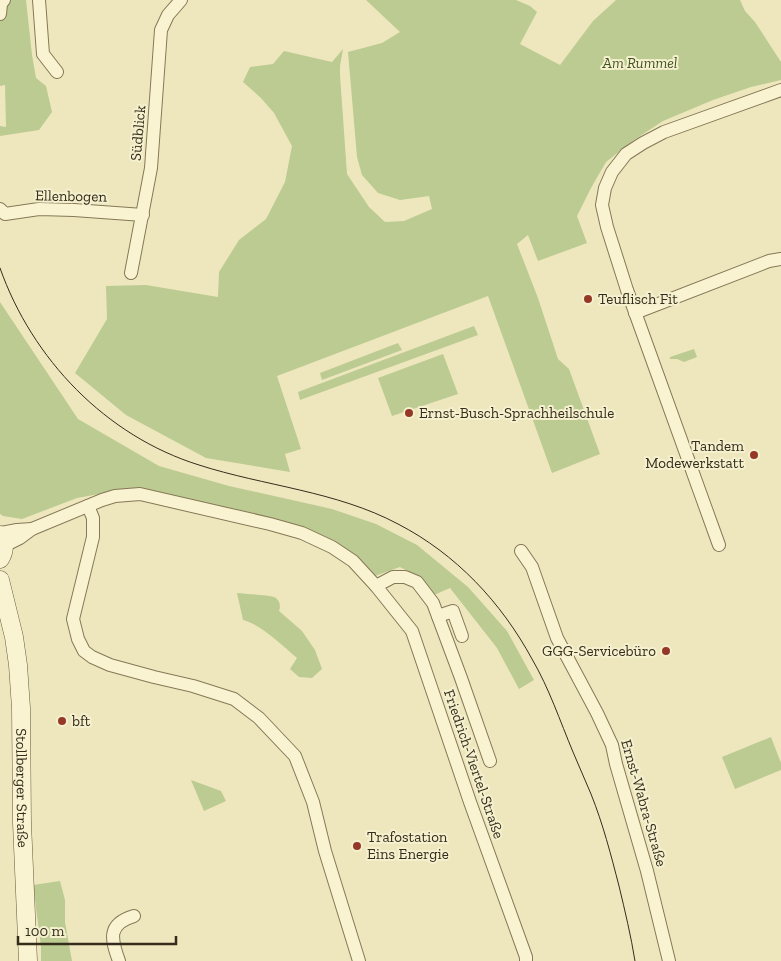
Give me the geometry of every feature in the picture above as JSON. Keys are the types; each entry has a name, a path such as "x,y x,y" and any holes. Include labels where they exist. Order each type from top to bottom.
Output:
{"main road":[{"name":"Stollberger Straße","path":"0,580 4,609 14,637 18,665 21,708 22,803 28,961"}],"street":[{"path":"0,14 1,4 4,0"},
{"path":"39,0 43,54 56,72"},
{"name":"Südblick","path":"131,273 151,168 161,30 168,15 181,0"},
{"path":"719,545 635,313 607,227 602,205 612,172 626,154 643,143 664,132 781,90"},
{"name":"Ellenbogen","path":"0,209 5,214 39,209 143,215"},
{"path":"635,313 769,261 781,259"},
{"name":"Friedrich-Viertel-Straße","path":"1,543 20,538 32,529 115,496 140,494 302,533 332,547 353,561 376,586 412,632 526,961"},
{"path":"88,506 93,518 93,536 73,620 78,639 84,651 110,665 234,699 259,718 295,756 313,802 325,851 359,961"},
{"name":"Ernst-Wabra-Straße","path":"521,551 532,567 557,638 612,745 647,871 669,961"},
{"name":"Friedrich-Viertel-Straße","path":"376,586 393,577 406,577 417,582 433,603 490,761"},
{"path":"438,616 453,611 462,636"},
{"path":"119,961 113,941 114,932 116,926 134,916"}],"green space":[{"path":"0,0 26,0 36,78 46,86 52,112 39,130 0,136 0,126 6,127 5,85 0,86"},
{"name":"Am Rummel","path":"366,0 516,0 530,6 537,12 520,44 560,65 593,21 616,0 740,0 745,11 755,22 781,62 781,80 751,87 713,100 663,121 634,140 606,162 577,216 587,243 538,261 528,235 517,244 538,298 558,359 569,369 600,454 552,473 488,296 277,376 301,449 285,454 290,472 206,458 126,415 75,373 107,319 106,286 146,285 218,297 219,272 239,240 266,219 285,182 292,146 274,113 243,82 250,67 273,64 284,51 332,62 343,49 340,75 347,174 369,207 385,222 404,221 432,209 429,196 400,200 378,193 362,175 357,157 348,52 382,43 400,32"},
{"path":"0,302 78,419 159,466 229,486 332,509 376,524 417,545 468,587 507,631 534,680 519,689 497,648 450,588 434,595 417,576 400,567 375,576 350,552 335,541 308,531 132,488 77,498 22,519 0,514"},
{"path":"474,326 478,335 300,400 298,392"},
{"path":"398,343 402,350 322,380 320,373"},
{"path":"694,349 697,357 684,362 670,359 670,357"},
{"path":"443,354 458,394 392,416 378,378"},
{"path":"237,593 276,598 280,603 279,611 302,631 315,650 322,669 312,678 299,677 290,669 297,658 257,626 243,620"},
{"path":"771,737 781,763 781,770 735,789 722,757"},
{"path":"191,780 221,791 226,801 204,811"},
{"path":"60,881 65,900 65,922 72,961 41,961 41,946 33,885"}],"tram line":[{"path":"0,268 14,301 32,333 53,363 77,390 104,414 133,435 165,452 199,465 325,496 374,513 419,536 458,565 475,581 520,638 544,681 591,794 603,828 619,886 635,961"}],"place":[{"name":"Teuflisch Fit","path":"588,299"},
{"name":"Ernst-Busch-Sprachheilschule","path":"409,413"},
{"name":"Tandem Modewerkstatt","path":"754,455"},
{"name":"GGG-Servicebüro","path":"666,651"},
{"name":"bft","path":"62,721"},
{"name":"Trafostation Eins Energie","path":"357,846"}]}
